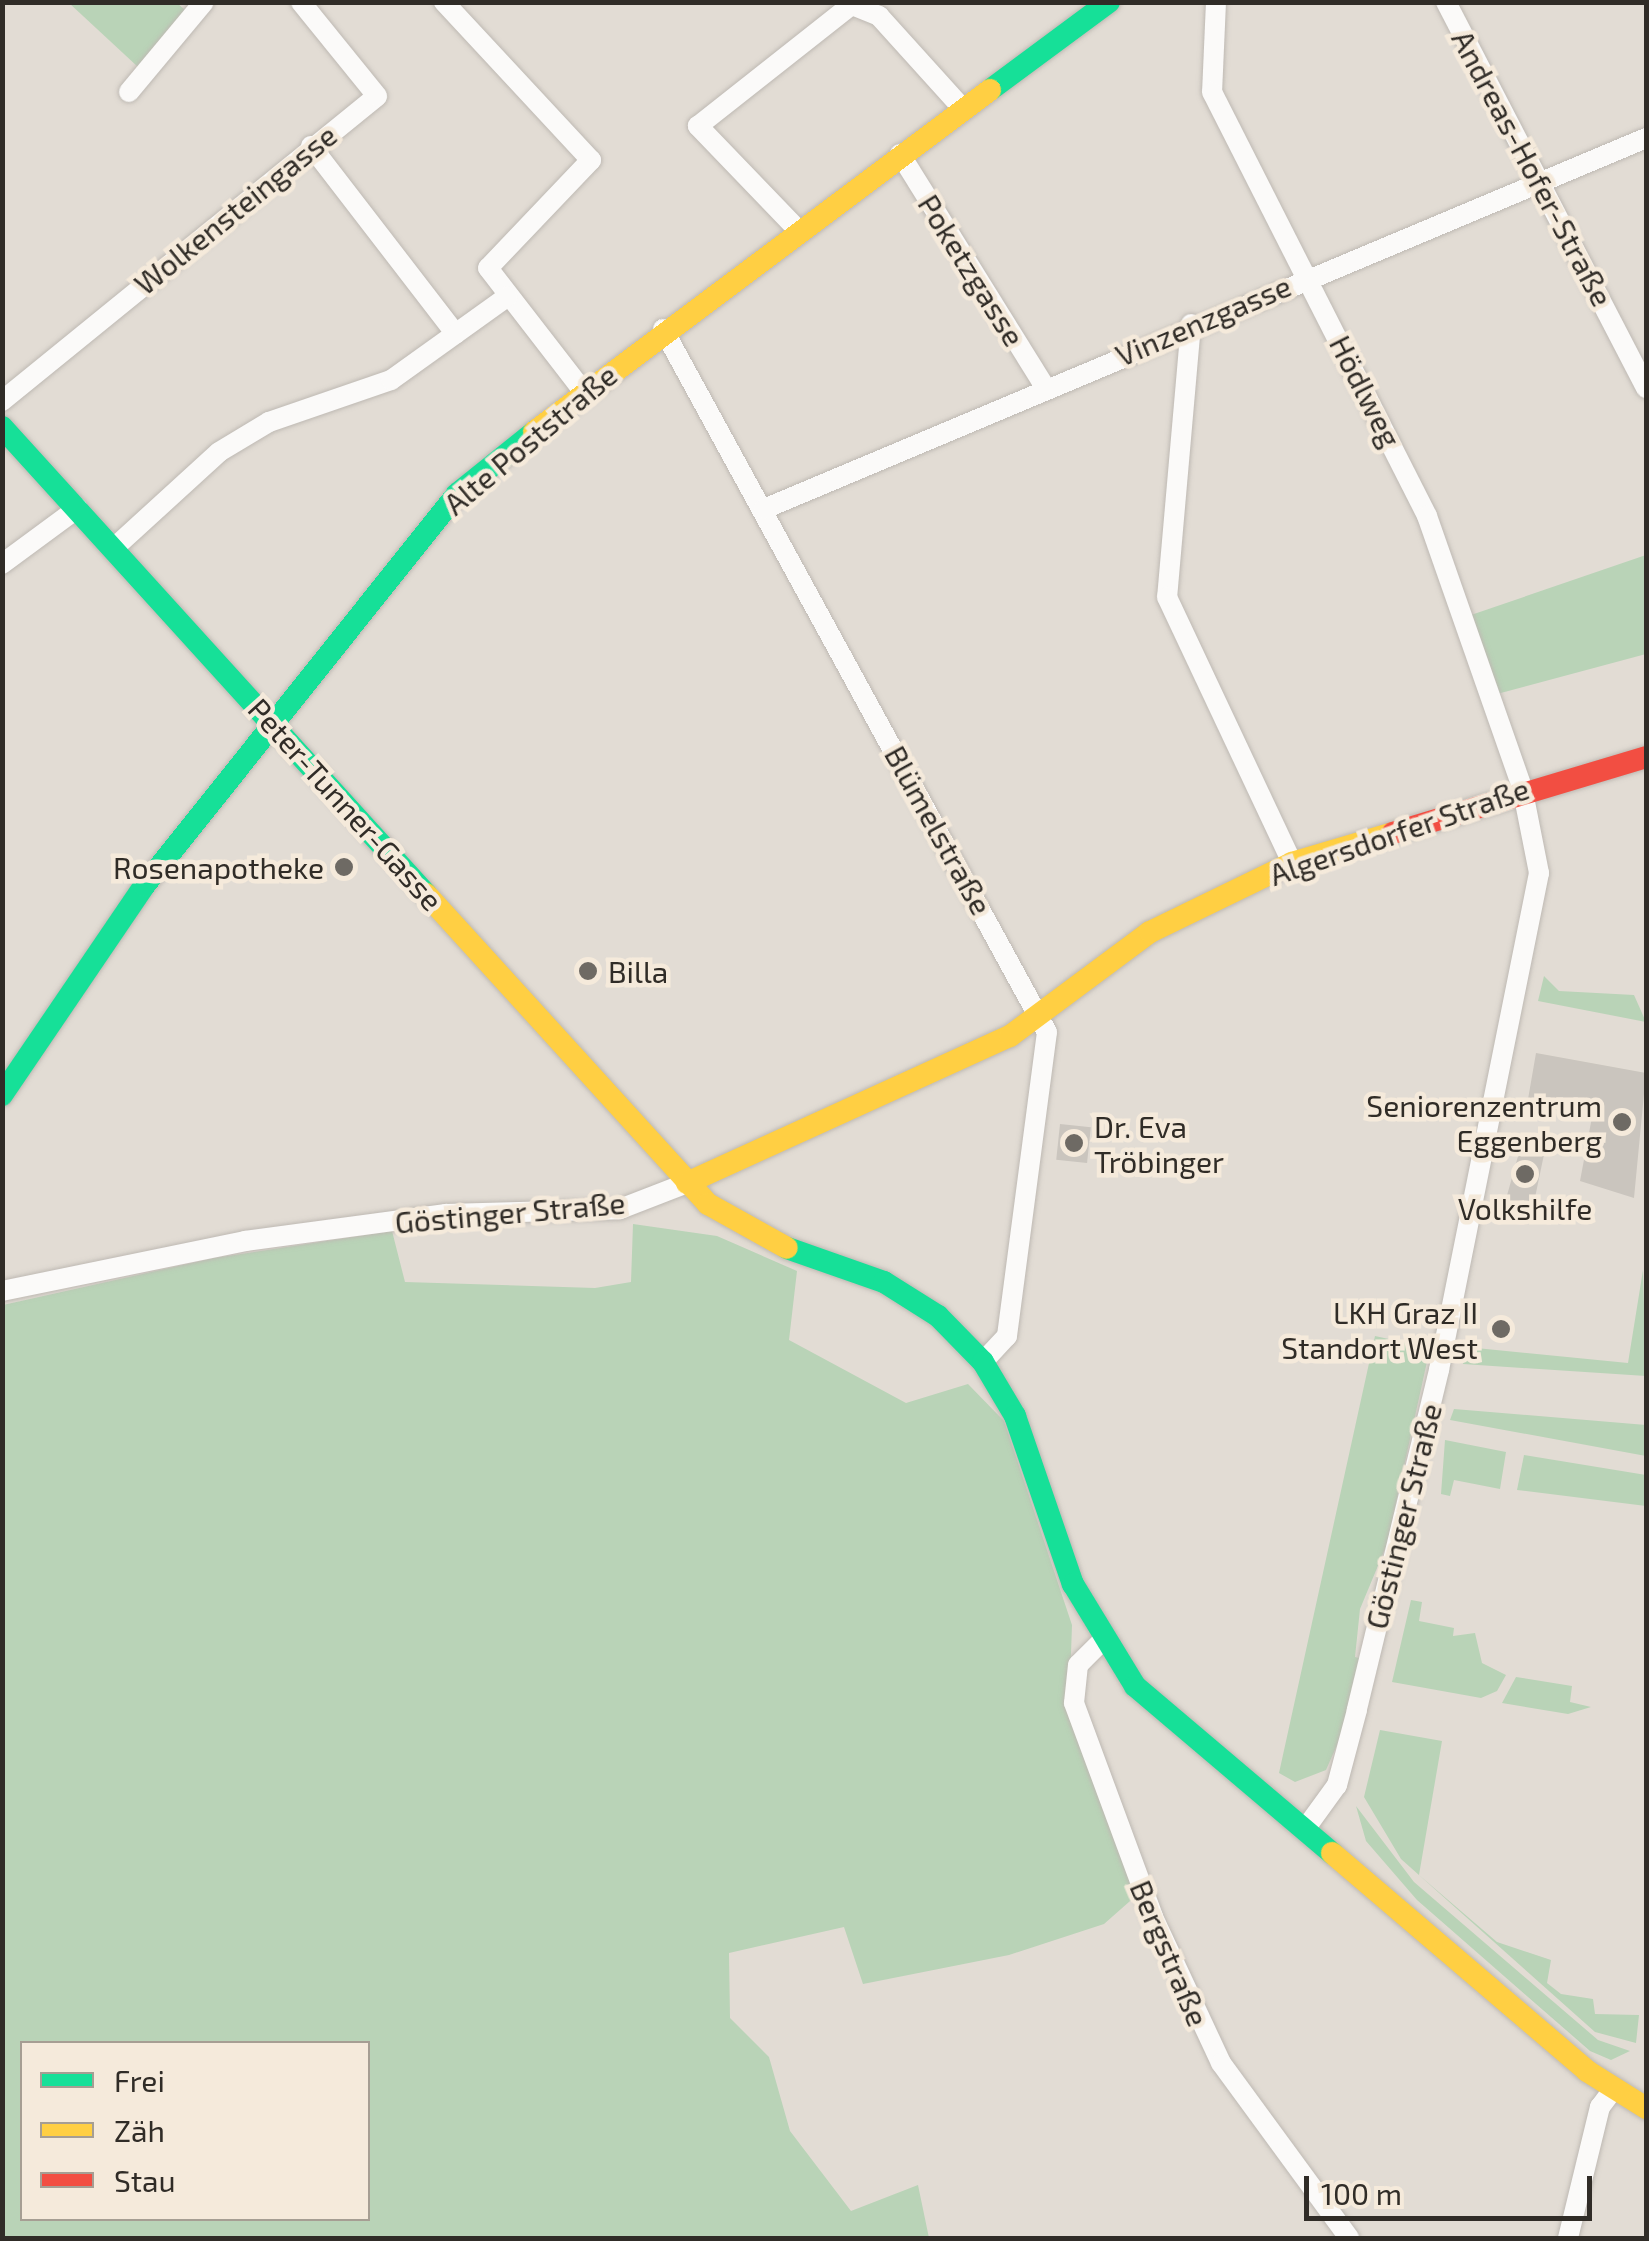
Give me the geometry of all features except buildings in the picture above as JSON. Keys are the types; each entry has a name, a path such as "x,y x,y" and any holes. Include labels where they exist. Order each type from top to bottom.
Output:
{"main road":[{"name":"Alte Poststraße","path":"2,1094 144,886 456,494 662,329 1109,2"},
{"name":"Peter-Tunner-Gasse","path":"2,427 687,1183"},
{"name":"Algersdorfer Straße","path":"687,1183 1041,1015 1150,932 1292,863 1522,787 1646,756"},
{"path":"687,1183 755,1236 884,1282 938,1316 982,1362 1016,1416 1100,1642 1135,1686 1308,1825 1613,2090 1646,2108"}],"street":[{"path":"129,92 204,2"},
{"name":"Wolkensteingasse","path":"2,402 310,146 377,96 301,2"},
{"path":"444,2 591,160 488,268 583,392"},
{"name":"Hödlweg","path":"1216,2 1212,92 1309,276 1427,516 1522,787"},
{"name":"Andreas-Hofer-Straße","path":"1446,2 1646,388"},
{"path":"799,231 698,126 856,5 879,16 963,109"},
{"name":"Vinzenzgasse","path":"764,509 1044,385 1646,138"},
{"path":"310,146 456,334"},
{"name":"Poketzgasse","path":"900,154 1044,385"},
{"path":"114,548 218,452 269,422 391,380 508,297"},
{"path":"1191,324 1167,597 1292,863"},
{"name":"Blümelstraße","path":"662,329 1041,1015 1047,1060 1007,1336 982,1362"},
{"path":"2,564 78,508"},
{"name":"Göstinger Straße","path":"1308,1825 1336,1785 1357,1710 1511,1025 1539,873 1522,787"},
{"name":"Göstinger Straße","path":"2,1291 391,1221 620,1208 687,1183"},
{"name":"Bergstraße","path":"1100,1642 1078,1665 1074,1704 1153,1917 1216,2054 1348,2238"},
{"path":"1568,2238 1600,2106 1613,2090"}],"green space":[{"path":"69,3 177,3 185,10 138,67"},
{"path":"1646,555 1646,654 1497,694 1471,615"},
{"path":"1544,976 1559,991 1634,995 1646,1022 1538,1001"},
{"path":"633,1224 717,1236 797,1271 789,1340 906,1403 968,1384 1004,1421 1072,1625 1069,1711 1138,1894 1104,1924 1009,1955 863,1984 844,1927 729,1953 730,2018 769,2057 790,2131 851,2211 918,2185 929,2238 3,2238 3,1305 214,1258 392,1231 405,1282 595,1288 631,1282"},
{"path":"1643,1270 1646,1376 1463,1364 1466,1347 1628,1363"},
{"path":"1375,1336 1430,1348 1387,1544 1360,1609 1355,1657 1362,1659 1348,1720 1326,1770 1295,1782 1279,1773"},
{"path":"1454,1409 1646,1425 1646,1456 1450,1420"},
{"path":"1445,1440 1506,1452 1500,1489 1454,1480 1450,1496 1441,1494"},
{"path":"1524,1455 1646,1475 1646,1506 1517,1490"},
{"path":"1411,1600 1422,1602 1419,1621 1454,1628 1453,1636 1475,1633 1482,1663 1506,1675 1497,1691 1481,1698 1392,1682"},
{"path":"1516,1677 1572,1686 1570,1702 1591,1707 1568,1714 1502,1703"},
{"path":"1380,1730 1442,1741 1419,1875 1497,1942 1551,1960 1547,1983 1561,1994 1593,1999 1595,2014 1639,2015 1636,2043 1595,2032 1401,1859 1364,1797"},
{"path":"1356,1806 1414,1882 1598,2040 1630,2051 1611,2060 1590,2051 1417,1900 1366,1841"}],"traffic: fast":[{"path":"990,90 1109,2"},
{"path":"2,427 426,894"},
{"path":"2,1095 144,886 457,494 534,432"},
{"path":"787,1248 884,1282 938,1316 983,1362 1015,1416 1073,1584 1135,1686 1332,1853"}],"traffic: slow":[{"path":"534,432 990,90"},
{"path":"687,1183 1010,1036 1150,932 1292,863 1393,833"},
{"path":"426,894 708,1204 787,1248"},
{"path":"1332,1853 1587,2071 1646,2108"}],"traffic: jam":[{"path":"1393,833 1646,757"}],"place":[{"name":"Rosenapotheke","path":"344,867"},
{"name":"Billa","path":"588,971"},
{"name":"Seniorenzentrum Eggenberg","path":"1622,1122"},
{"name":"Dr. Eva Tröbinger","path":"1074,1143"},
{"name":"Volkshilfe","path":"1525,1174"},
{"name":"LKH Graz II Standort West","path":"1501,1329"}]}
